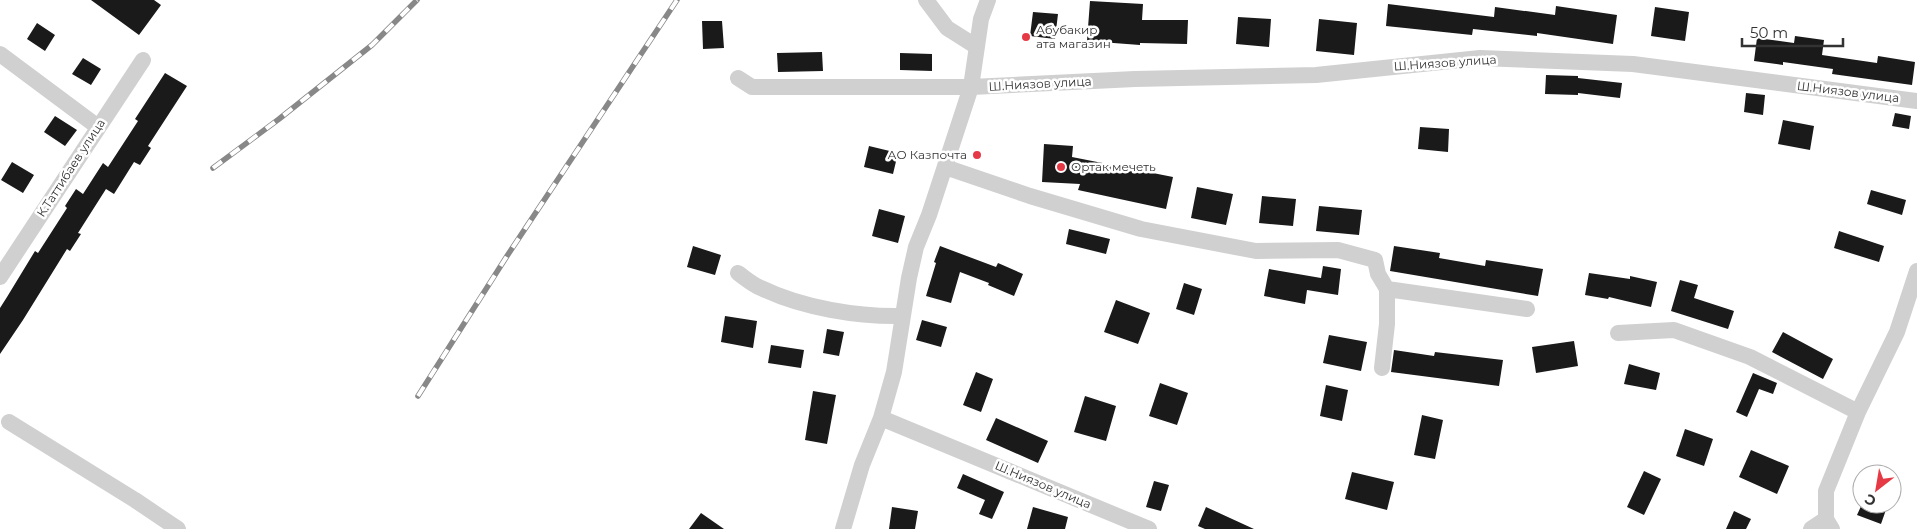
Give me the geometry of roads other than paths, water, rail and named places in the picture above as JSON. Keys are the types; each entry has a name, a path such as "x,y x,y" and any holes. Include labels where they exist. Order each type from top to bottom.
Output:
{"street":[{"path":"926,0 947,28 977,46"},
{"name":"Ш.Ниязов улица","path":"843,529 862,465 882,418 894,372 909,278 916,247 971,87 981,19 988,0"},
{"path":"0,54 98,127"},
{"name":"Ш.Ниязов улица","path":"738,78 752,87 971,87 1135,79 1316,74 1480,58 1633,64 1917,101"},
{"name":"К.Таттибаев улица","path":"0,277 142,60"},
{"path":"945,167 1030,196 1141,229 1256,251 1338,250 1374,260 1378,274 1387,289 1387,324 1382,368"},
{"path":"1811,529 1829,524 1826,492 1858,412 1897,332 1917,271"},
{"path":"738,273 760,288 801,303 847,312 904,316"},
{"path":"1387,289 1528,309"},
{"path":"1618,333 1674,330 1750,357 1858,412"},
{"name":"Ш.Ниязов улица","path":"882,418 1149,529"},
{"path":"3,425 135,500 178,529"}],"railway":[{"path":"213,168 279,119 372,45 417,0"},
{"path":"418,396 507,256 677,0"}],"place":[{"name":"Абубакир ата магазин","path":"1026,37"},
{"name":"АО Казпочта","path":"977,155"},
{"name":"Ортак мечеть","path":"1061,167"}]}
